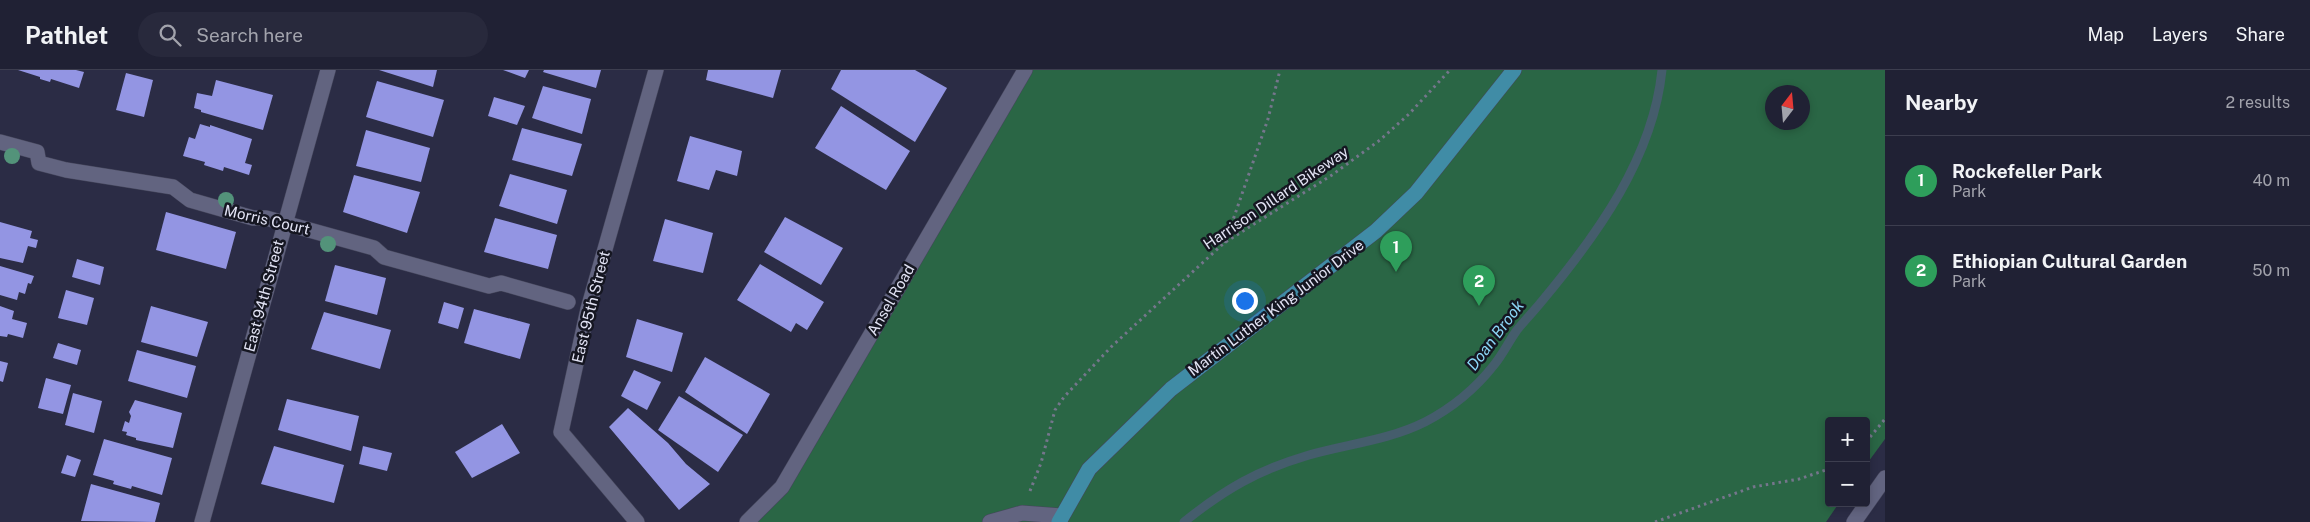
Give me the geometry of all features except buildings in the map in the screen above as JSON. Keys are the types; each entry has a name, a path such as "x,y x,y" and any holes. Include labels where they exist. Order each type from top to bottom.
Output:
{"main road":[{"name":"Martin Luther King Junior Drive","path":"1060,519 1089,469 1171,389 1376,231 1416,193 1514,70"}],"street":[{"name":"East 94th Street","path":"202,522 284,222 328,70"},
{"name":"East 95th Street","path":"637,522 561,432 588,309 656,70"},
{"name":"Ansel Road","path":"747,522 782,487 1025,70"},
{"name":"Morris Court","path":"0,142 37,152 39,163 66,170 172,187 190,200 253,218 266,218 284,222 374,248 384,257 489,286 501,283 568,302"},
{"path":"1854,522 1885,478"},
{"path":"990,522 1022,513 1060,519"}],"path":[{"path":"1224,243 1268,119 1280,70"},
{"name":"Harrison Dillard Bikeway","path":"1039,469 1055,410 1064,396 1118,340 1224,243 1332,175 1380,140 1409,114 1450,70"},
{"path":"1870,437 1885,419"},
{"path":"1656,522 1754,487 1798,479 1825,470"}],"green space":[{"path":"1025,70 1885,70 1885,439 1870,460 1870,417 1825,417 1825,507 1836,507 1826,522 747,522 782,487"}],"waterway":[{"name":"Doan Brook","path":"1184,522 1228,490 1258,474 1309,455 1383,437 1411,428 1445,410 1471,389 1494,365 1517,330 1563,276 1602,222 1619,194 1635,164 1647,134 1657,102 1662,70"}],"place":[{"name":"Rockefeller Park","path":"1396,272"},
{"name":"Ethiopian Cultural Garden","path":"1479,306"}]}
